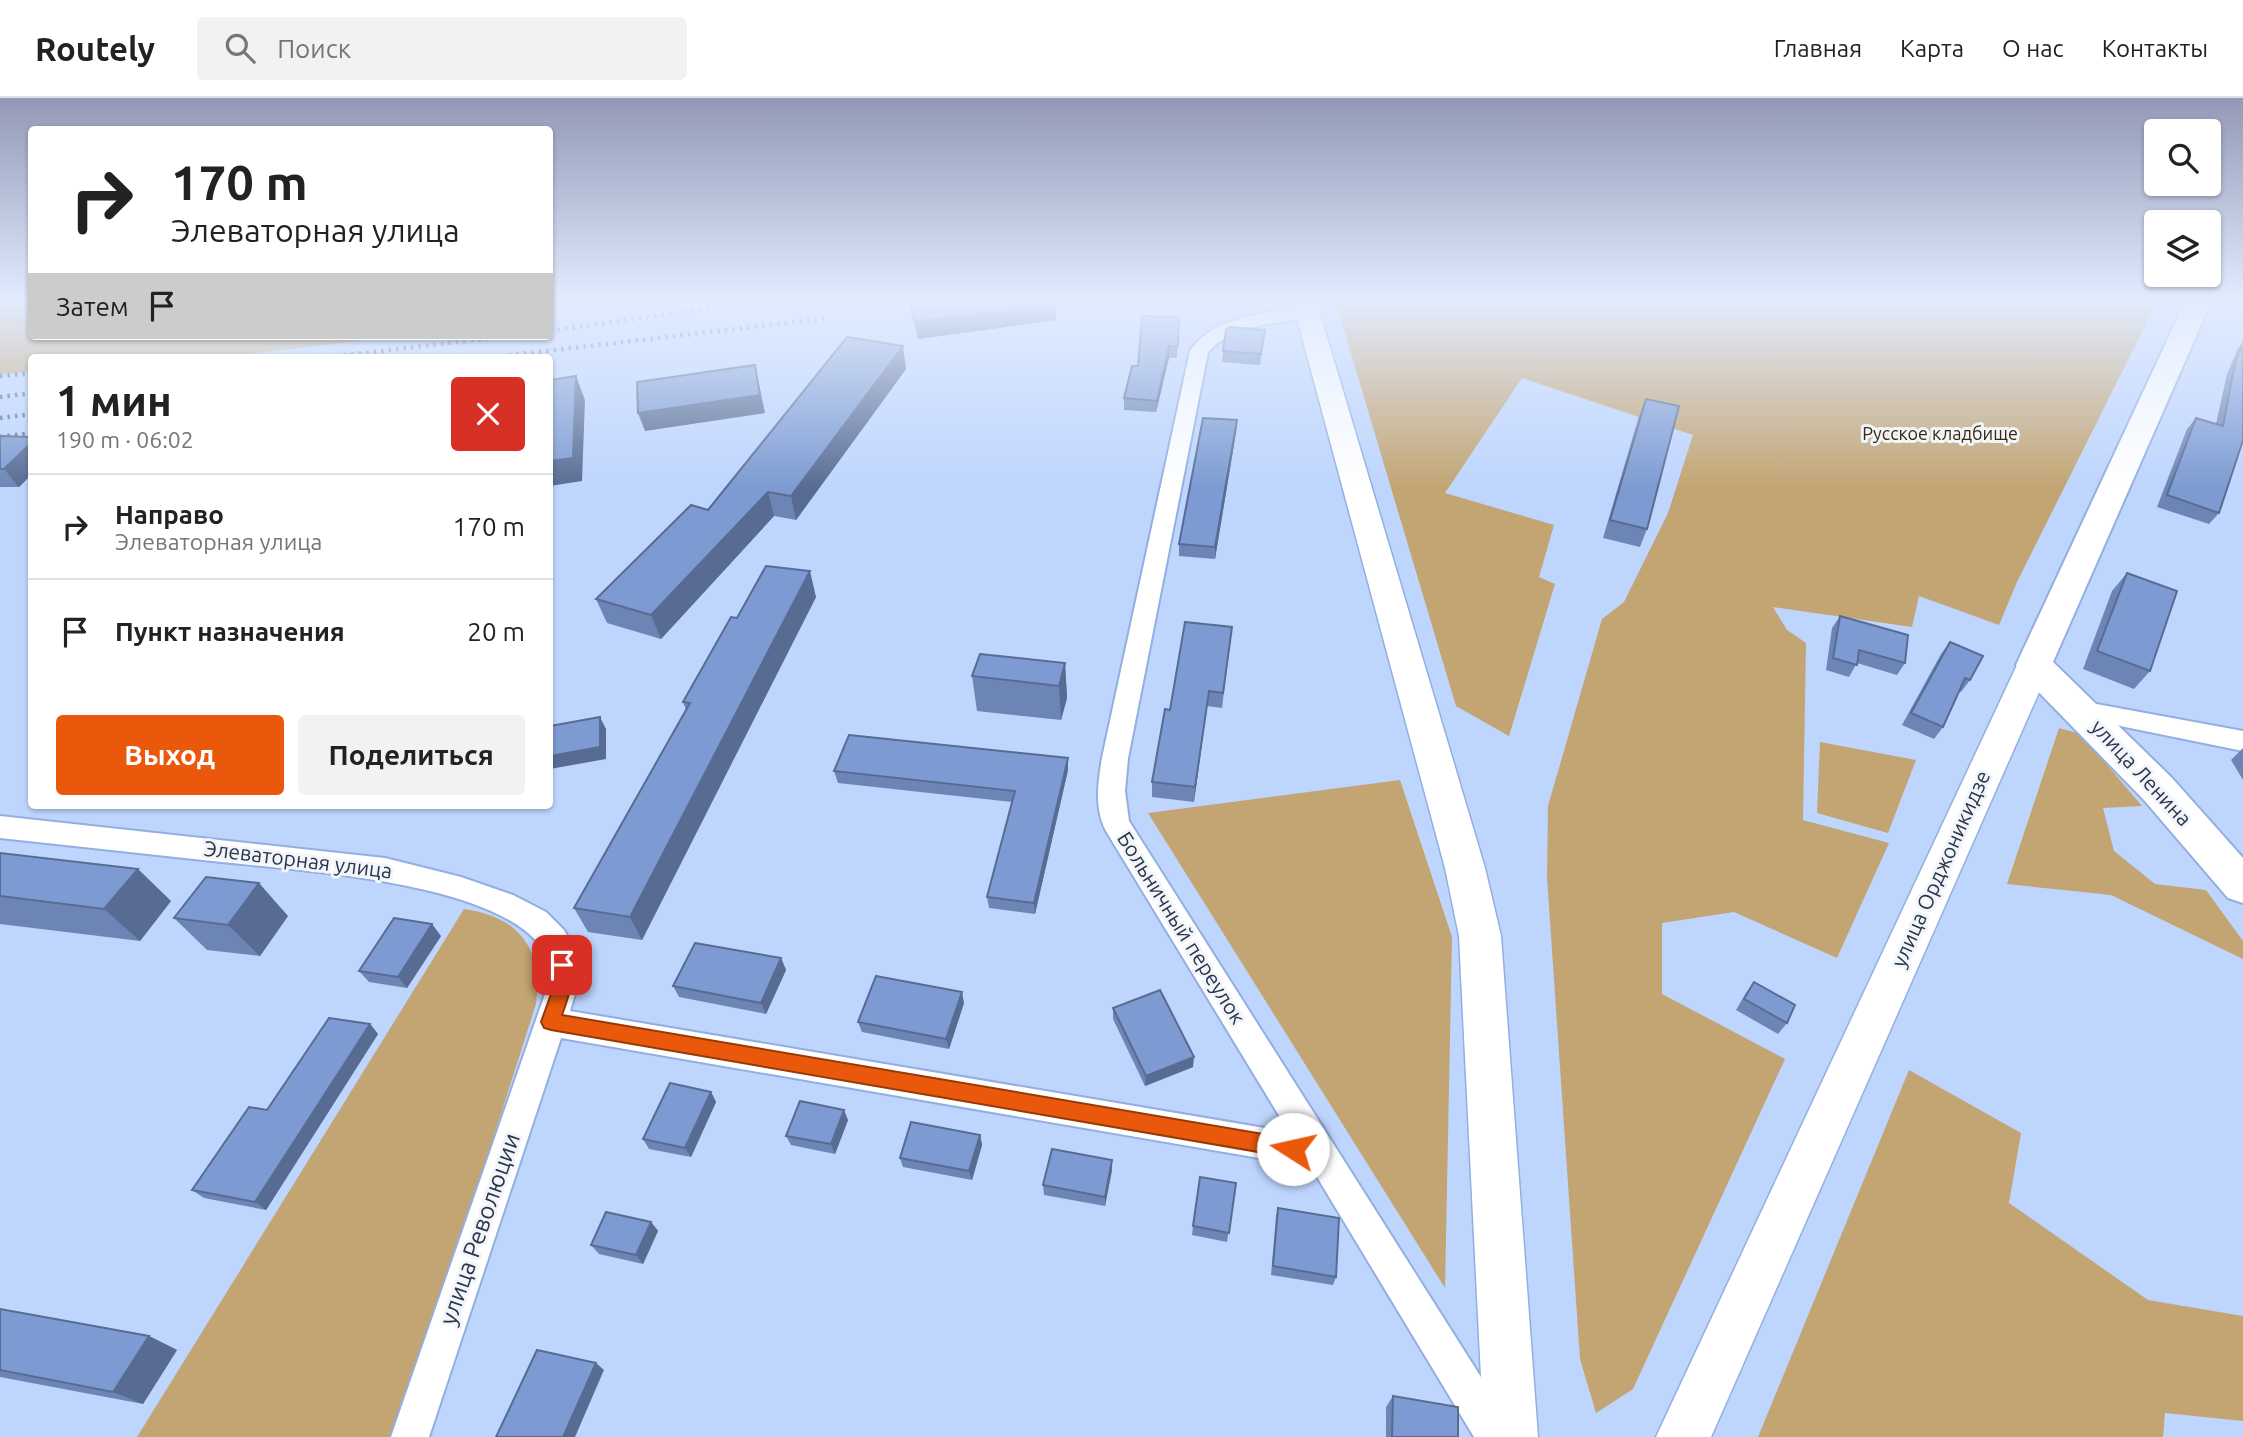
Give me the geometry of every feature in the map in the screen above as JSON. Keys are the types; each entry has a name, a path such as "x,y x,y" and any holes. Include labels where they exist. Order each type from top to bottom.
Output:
{"main road":[{"name":"улица Орджоникидзе","path":"2034,665 2171,362"},
{"name":"улица Ленина","path":"2034,665 2158,789 2243,886"}],"street":[{"name":"Больничный переулок","path":"1197,362 1110,789 1116,823 1496,1437"},
{"path":"1322,362 1465,868 1480,936 1511,1437"},
{"name":"улица Орджоникидзе","path":"1683,1437 2034,665"},
{"path":"2080,710 2243,741"},
{"name":"Элеваторная улица","path":"0,827 385,869 461,888 513,907 536,921 554,939 562,965 560,994 551,1022"},
{"path":"551,1022 1320,1153"},
{"name":"улица Революции","path":"410,1437 551,1022"}],"green space":[{"path":"0,362 28,362 28,372 0,374"},
{"name":"Русское кладбище","path":"1354,362 2127,362 2017,582 1999,625 1919,596 1912,627 1773,607 1787,630 1806,643 1803,820 1889,843 1837,958 1734,912 1662,923 1662,994 1785,1059 1633,1389 1596,1413 1580,1359 1547,877 1548,806 1602,619 1624,602 1668,513 1693,435 1522,378 1445,493 1554,525 1539,577 1555,584 1509,736 1456,706"},
{"path":"2059,728 2081,734 2142,806 2103,808 2114,851 2155,884 2206,890 2243,941 2243,959 2111,895 2007,884"},
{"path":"1820,742 1916,760 1888,833 1817,813"},
{"path":"1400,780 1452,937 1445,1288 1148,813"},
{"path":"464,909 500,919 524,939 536,967 536,1004 398,1437 137,1437"},
{"path":"1909,1070 2021,1133 2009,1203 2148,1300 2243,1316 2243,1421 2165,1413 2163,1437 1758,1437"}],"building":[{"path":"827,362 891,362 791,496 768,492 651,615 596,599 691,505 708,510"},
{"path":"1138,362 1165,362 1157,401 1124,398 1132,366 1138,366"},
{"path":"2243,362 2243,440 2219,513 2167,495 2196,418 2223,426 2235,363"},
{"path":"755,365 760,395 638,413 637,382"},
{"path":"576,376 573,458 553,461 553,380"},
{"path":"1646,399 1679,406 1647,529 1610,520"},
{"path":"1203,418 1237,420 1215,547 1179,544"},
{"path":"0,436 28,437 28,446 4,469 0,469"},
{"path":"766,566 810,571 630,917 574,908 690,703 683,702 731,617 737,618"},
{"path":"2127,573 2177,591 2150,671 2097,651"},
{"path":"1840,616 1908,635 1905,663 1859,650 1857,665 1833,658"},
{"path":"1185,622 1232,627 1223,693 1209,691 1195,787 1152,782 1165,709 1170,710"},
{"path":"1950,642 1983,656 1970,680 1965,678 1943,727 1911,713"},
{"path":"980,654 1065,663 1059,686 972,676"},
{"path":"600,717 600,747 553,755 553,725"},
{"path":"849,735 1068,758 1034,903 987,897 1015,791 834,771"},
{"path":"0,853 138,869 104,909 0,896"},
{"path":"206,877 259,883 228,925 174,918"},
{"path":"394,918 432,924 398,977 359,971"},
{"path":"695,943 781,958 761,1003 673,986"},
{"path":"876,976 962,992 946,1039 858,1022"},
{"path":"1754,982 1795,1005 1787,1023 1744,999"},
{"path":"1160,990 1194,1057 1146,1076 1113,1008"},
{"path":"329,1018 370,1024 255,1202 192,1190 249,1107 267,1110"},
{"path":"670,1083 711,1092 685,1148 643,1139"},
{"path":"800,1101 844,1110 831,1144 786,1136"},
{"path":"911,1122 980,1135 969,1171 900,1158"},
{"path":"1052,1149 1112,1160 1105,1197 1043,1185"},
{"path":"1200,1177 1236,1183 1229,1233 1193,1226"},
{"path":"1278,1208 1339,1218 1336,1277 1273,1266"},
{"path":"606,1212 651,1222 636,1255 591,1245"},
{"path":"0,1309 149,1336 113,1392 0,1370"},
{"path":"537,1350 596,1363 563,1437 496,1437"},
{"path":"1393,1396 1458,1407 1458,1437 1392,1437"}],"railway":[{"path":"0,376 28,373"},
{"path":"0,397 28,394"},
{"path":"0,418 28,414"},
{"path":"0,437 28,434"}],"route":[{"path":"562,965 560,994 551,1022 1293,1149"}]}
